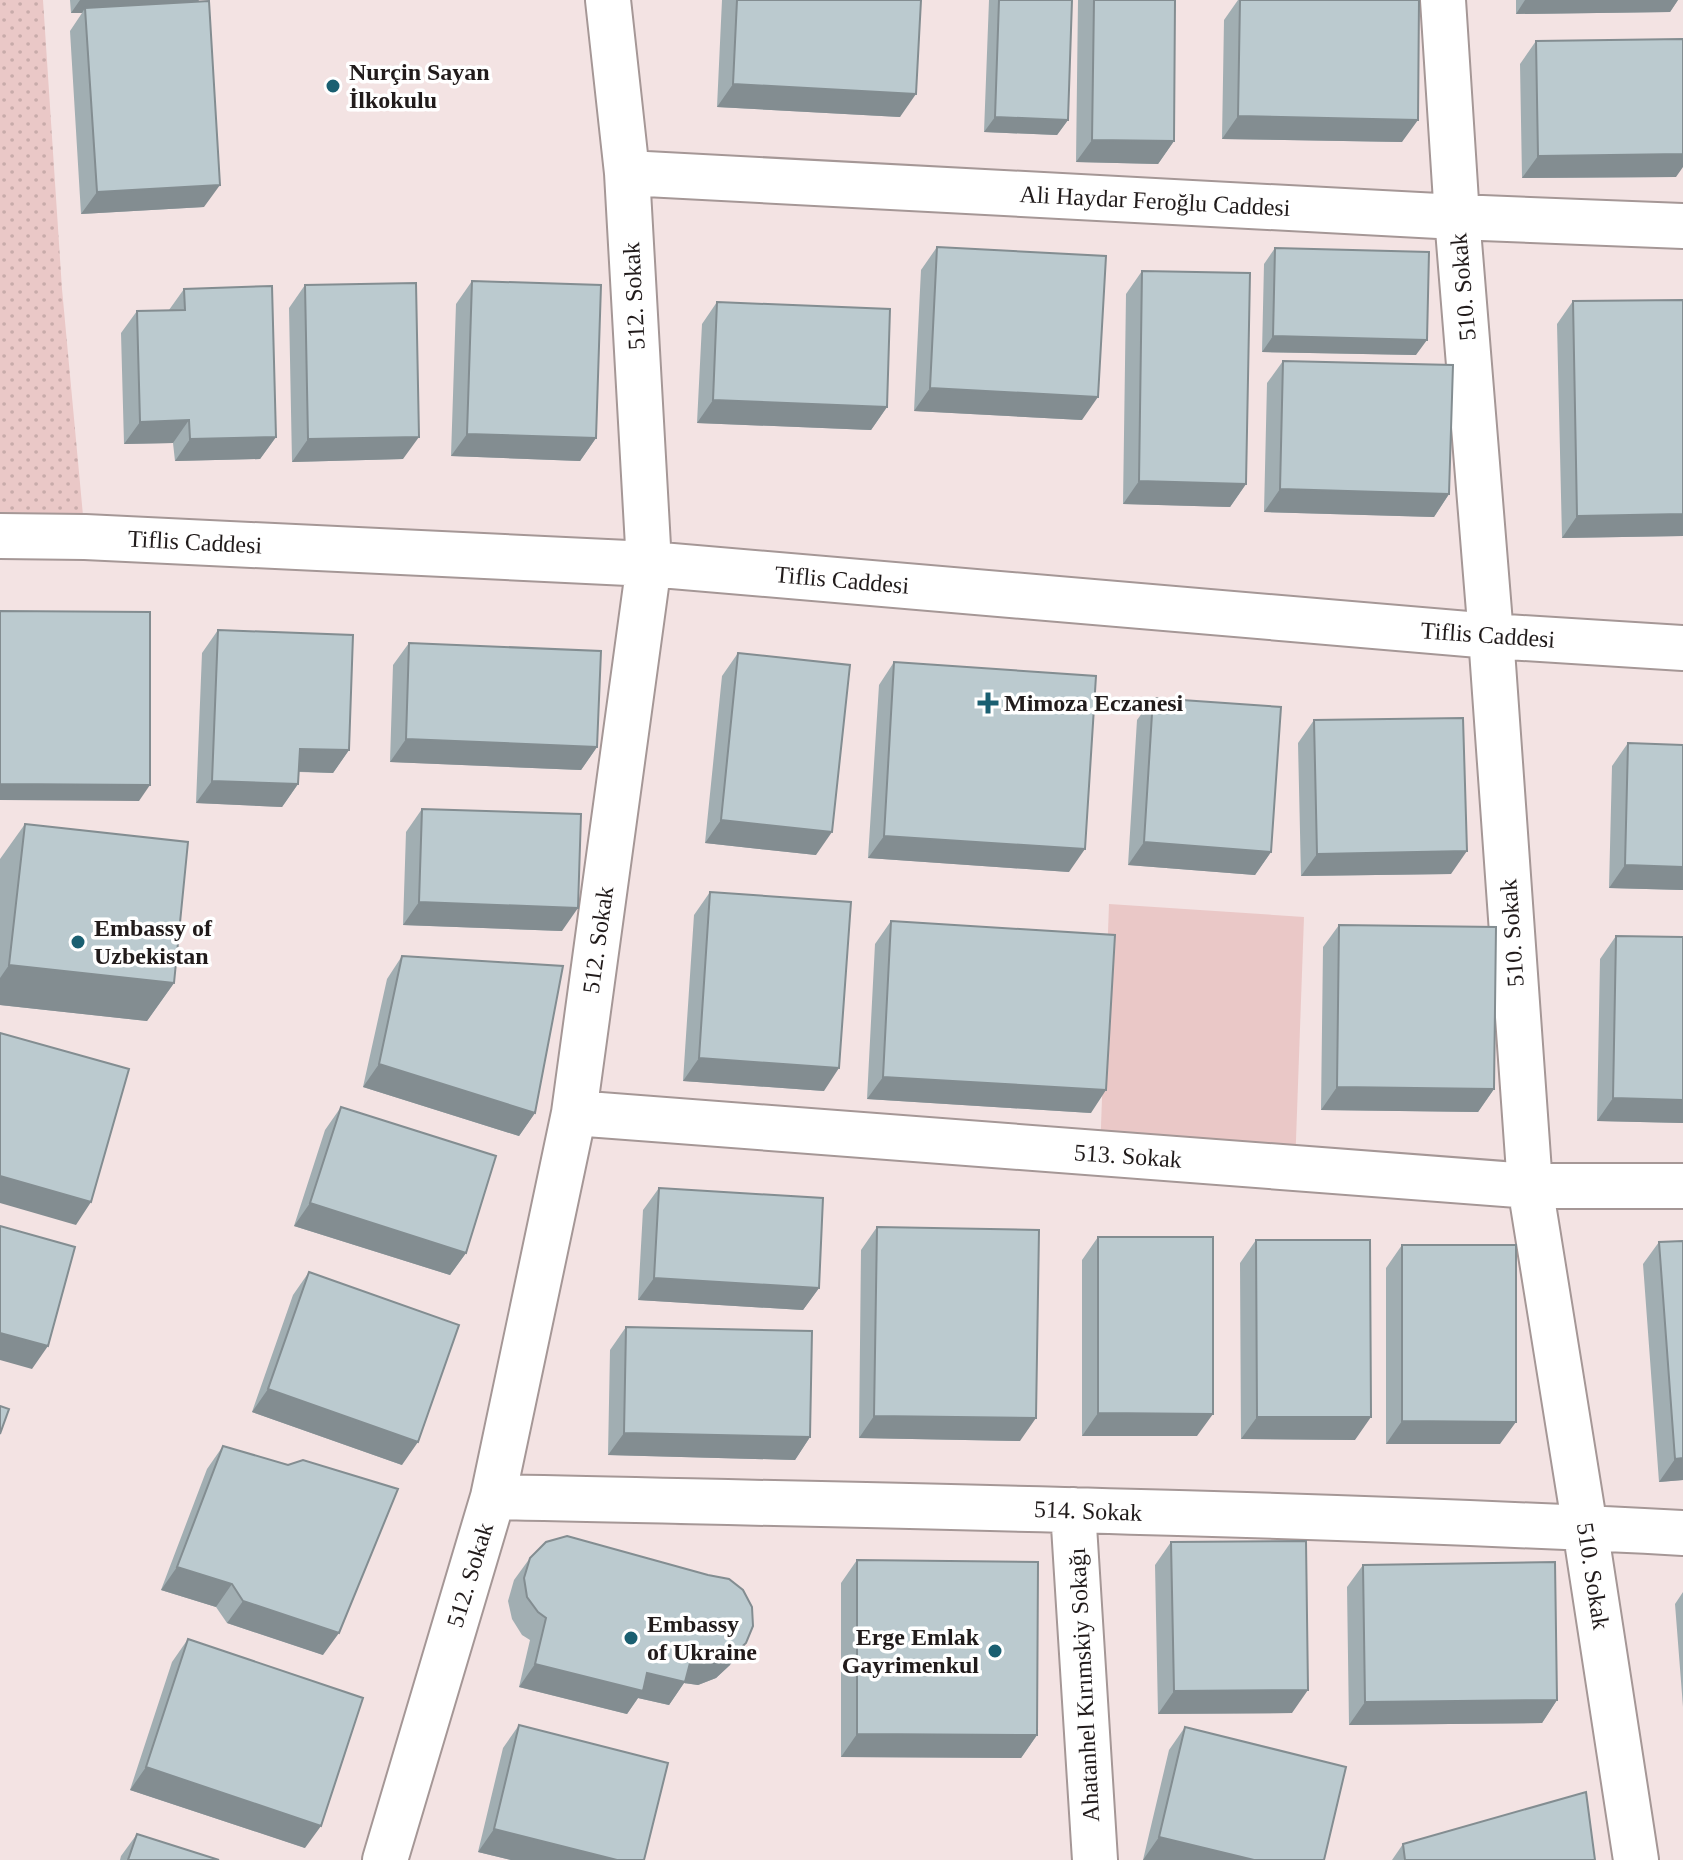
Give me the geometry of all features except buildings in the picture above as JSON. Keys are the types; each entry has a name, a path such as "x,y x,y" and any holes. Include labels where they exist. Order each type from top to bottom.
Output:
{"street":[{"name":"512. Sokak","path":"385,1860 493,1497 574,1113 649,564 627,173 608,0"},
{"name":"510. Sokak","path":"1443,0 1530,1186 1636,1860"},
{"name":"Ali Haydar Feroğlu Caddesi","path":"627,173 1683,226"},
{"name":"Tiflis Caddesi","path":"0,536 85,537 649,564 1491,636 1683,648"},
{"name":"513. Sokak","path":"574,1113 1530,1186 1683,1186"},
{"name":"514. Sokak","path":"493,1497 1073,1510 1683,1533"},
{"name":"Ahatanhel Kırımskiy Sokağı","path":"1073,1510 1095,1860"}],"shaded area":[{"path":"0,0 43,0 62,289 85,537 0,536"},
{"path":"1109,904 1304,917 1295,1168 1100,1154"}],"place":[{"name":"Nurçin Sayan İlkokulu","path":"333,86"},
{"name":"Mimoza Eczanesi","path":"988,703"},
{"name":"Embassy of Uzbekistan","path":"78,942"},
{"name":"Embassy of Ukraine","path":"631,1638"},
{"name":"Erge Emlak Gayrimenkul","path":"995,1651"}]}
